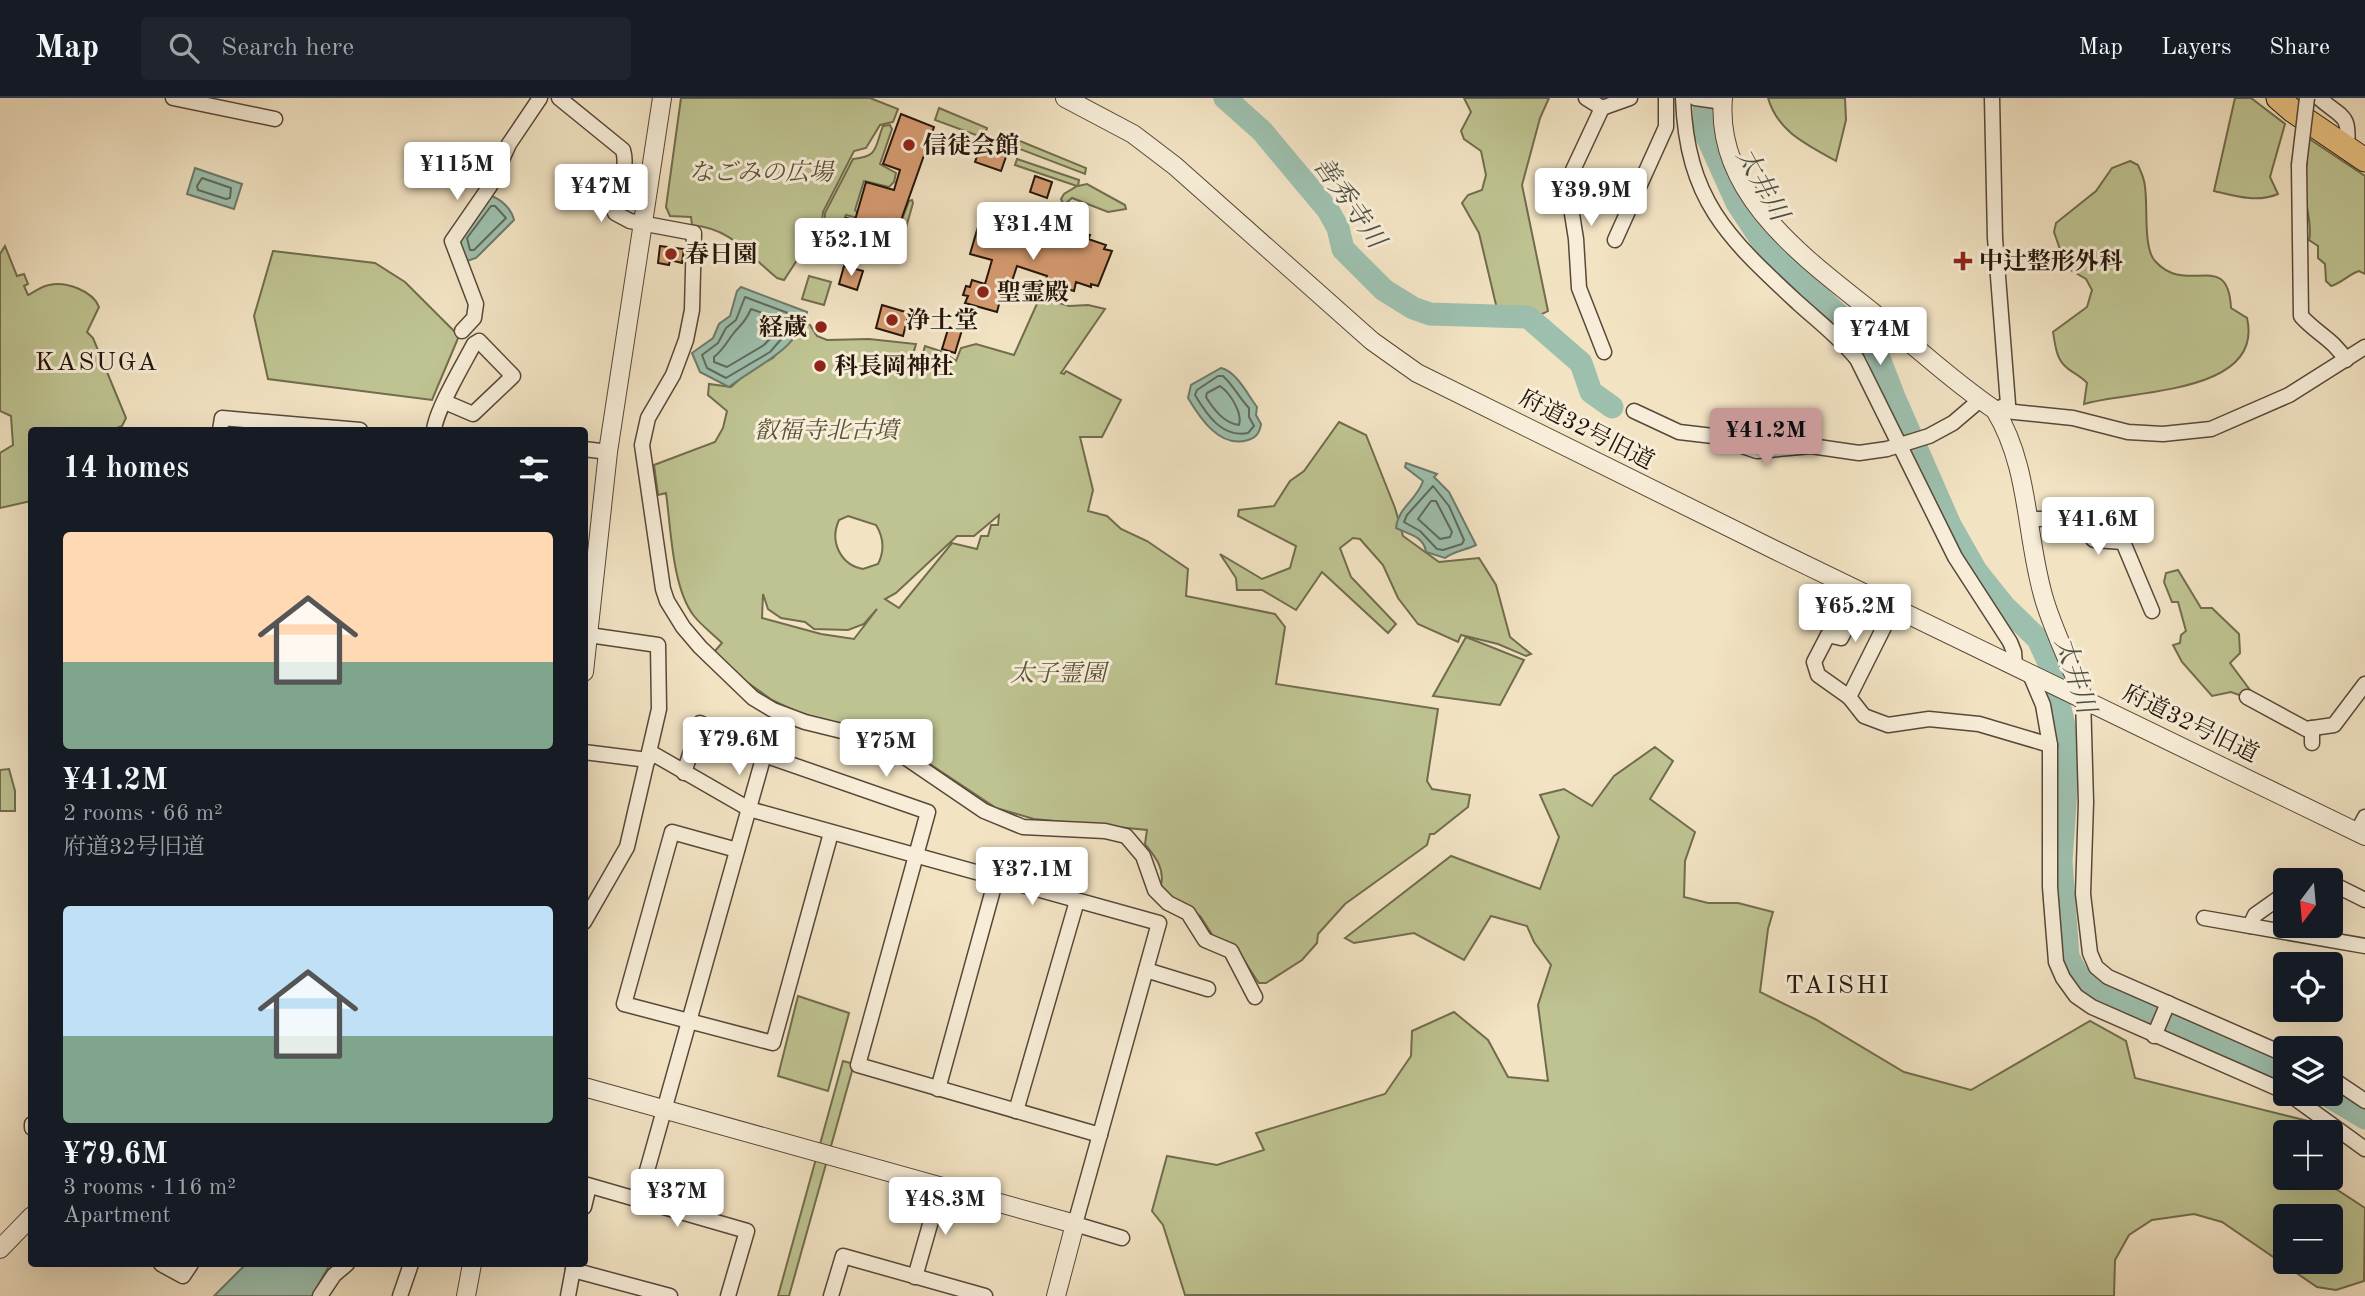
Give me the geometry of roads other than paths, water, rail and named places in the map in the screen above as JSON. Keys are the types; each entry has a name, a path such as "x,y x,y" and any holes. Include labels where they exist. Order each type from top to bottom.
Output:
{"main road":[{"path":"2278,98 2356,154"}],"street":[{"path":"173,98 275,118"},
{"path":"462,331 474,318 477,304 452,241 490,186 509,144 540,98"},
{"path":"559,98 620,145 626,159 625,169 612,191 611,206 622,219 694,233 691,310 686,340 673,375 648,418 642,444 663,589 683,627 753,698 773,710 805,722 858,735 890,747 997,817 1037,829 1105,831 1126,836 1135,844 1149,867 1155,890 1168,903 1188,913 1205,940 1231,951 1255,997"},
{"path":"588,642 589,579 662,98"},
{"name":"府道32号旧道","path":"1065,98 1133,134 1175,166 1371,341 1418,373 1894,607 2362,828"},
{"path":"1586,98 1602,108"},
{"path":"1604,352 1579,288 1576,239 1568,189 1573,170 1602,108 1630,98"},
{"path":"1615,240 1666,127 1666,98"},
{"path":"1683,98 1694,168 1714,214 1730,238 1764,272 1840,337 1857,359 1901,443 1955,557 2027,670 2043,705 2050,745 2050,887 2056,962 2063,978 2076,996 2092,1007 2273,1087"},
{"path":"1695,98 1721,101 1729,150 1738,175 1777,233 1988,405 2011,437 2045,602 2077,694 2086,802 2083,894 2090,953 2096,967 2108,977 2167,1006 2273,1050"},
{"path":"1634,411 1679,432 1713,436 1757,451 1811,446 1859,453 1928,436 1988,405 2008,404 1996,253 1992,98"},
{"path":"2307,98 2300,165 2301,316 2312,329 2337,345 2346,360"},
{"path":"2319,98 2345,118 2356,154"},
{"path":"435,427 445,402 474,344 479,341 513,376 473,414 445,402"},
{"path":"1988,405 2073,418 2128,432 2163,434 2211,429 2289,395 2365,347"},
{"path":"220,427 222,418 278,427"},
{"path":"588,450 608,452"},
{"path":"2030,519 2077,521 2094,540 2123,542 2136,567 2152,611"},
{"path":"1865,593 1841,638 1828,635 1814,662 1818,675 1849,697 1864,716 1888,725 1929,719 1979,724 2050,745"},
{"path":"1849,697 1894,607"},
{"path":"588,915 627,847 659,709 658,645 589,635"},
{"path":"2247,697 2300,723 2312,736 2334,724 2365,684"},
{"path":"684,773 700,723 764,755 928,812 858,1065 1100,1135"},
{"path":"588,752 649,756 749,809 1159,923"},
{"path":"639,1199 764,755"},
{"path":"737,850 671,832 624,1003 773,1044 831,833"},
{"path":"938,1089 996,879"},
{"path":"2343,889 2365,900"},
{"path":"1016,1111 1077,901"},
{"path":"2250,926 2255,915 2273,902"},
{"path":"1056,1296 1159,923 1168,903"},
{"path":"2204,918 2364,943"},
{"path":"1146,970 1208,989"},
{"path":"2155,1033 2167,1006"},
{"path":"2343,1086 2365,1101"},
{"path":"588,1088 1122,1238"},
{"path":"2305,1106 2365,1149"},
{"path":"588,1185 747,1231 728,1296"},
{"path":"915,1277 941,1186"},
{"path":"0,1249 28,1220"},
{"path":"831,1296 843,1256 985,1296"},
{"path":"166,1267 183,1276 189,1267"},
{"path":"320,1296 334,1275 343,1267"},
{"path":"400,1296 410,1267"},
{"path":"466,1296 470,1267"},
{"path":"568,1296 574,1267 670,1296"}],"water":[{"path":"195,168 242,184 234,209 187,194"},
{"path":"489,195 505,204 514,220 476,258 467,261 459,240"},
{"path":"741,287 807,312 803,325 786,346 729,387 700,372 692,353 713,338 719,324 730,316 737,291"},
{"path":"1221,368 1237,378 1257,407 1256,415 1261,427 1254,438 1238,442 1220,436 1198,414 1188,398 1191,385"},
{"path":"1406,463 1437,474 1434,477 1449,492 1476,545 1445,558 1426,552 1419,539 1396,528 1400,514 1423,481 1405,467"},
{"path":"243,1267 328,1267 312,1296 214,1296"}],"waterway":[{"name":"善秀寺川","path":"1225,98 1262,131 1328,210 1338,228 1343,249 1384,290 1413,308 1430,314 1528,317 1581,363 1591,392 1612,407"},
{"name":"太井川","path":"1704,98 1705,132 1737,203 1766,247 1876,350 1950,525 1976,571 2004,606 2038,639 2050,665 2069,747 2061,861 2068,957 2077,974 2091,988 2113,1000 2273,1066"},
{"name":"太井川","path":"2343,1105 2365,1118"}],"place":[{"name":"信徒会館","path":"909,145"},
{"name":"春日園","path":"671,254"},
{"name":"中辻整形外科","path":"1963,261"},
{"name":"聖霊殿","path":"983,292"},
{"name":"浄土堂","path":"892,320"},
{"name":"経蔵","path":"821,327"},
{"name":"科長岡神社","path":"820,366"}],"district":[{"name":"KASUGA","path":"97,361"},
{"name":"TAISHI","path":"1838,984"}],"park label":[{"name":"なごみの広場","path":"761,172"},
{"name":"叡福寺北古墳","path":"826,430"},
{"name":"太子霊園","path":"1058,673"}]}
